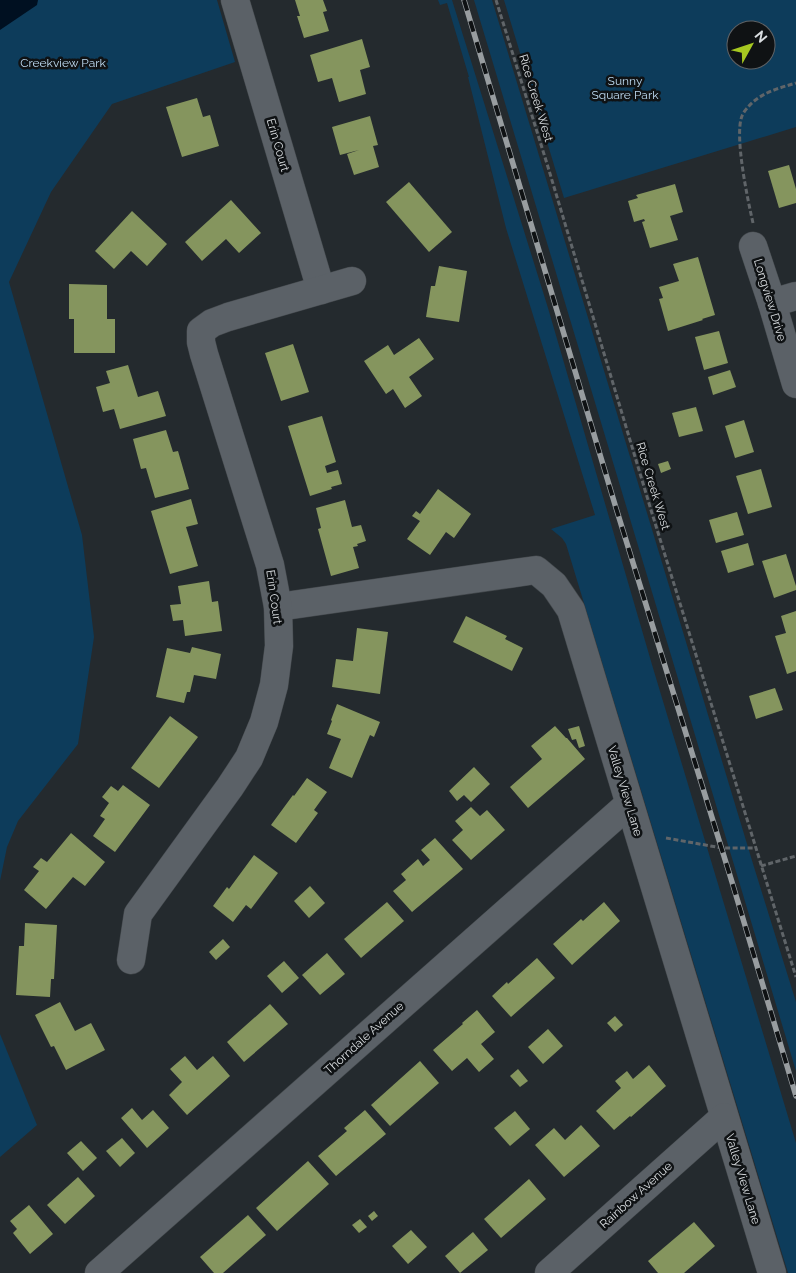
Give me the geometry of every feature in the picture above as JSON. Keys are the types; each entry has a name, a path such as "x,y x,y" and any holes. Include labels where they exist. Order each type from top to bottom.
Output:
{"street":[{"name":"Erin Court","path":"235,0 321,290"},
{"name":"Longview Drive","path":"753,246 784,299 796,384"},
{"name":"Erin Court","path":"130,960 138,914 249,758 264,722 274,684 279,646 278,607 270,566 204,354 201,330 212,323 228,317 352,281"},
{"name":"Valley View Lane","path":"278,607 536,570 554,585 571,610 772,1273"},
{"name":"Thorndale Avenue","path":"99,1273 629,804"},
{"name":"Rainbow Avenue","path":"549,1273 724,1117"}],"path":[{"name":"Rice Creek West","path":"496,0 651,510 796,977"},
{"path":"753,246 757,240 748,200 740,143 742,115 749,105 757,99 771,91 796,83"},
{"path":"638,833 722,848 756,848"},
{"path":"761,866 796,856"}],"green space":[{"name":"Creekview Park","path":"0,0 217,0 235,62 112,104 51,192 9,282 82,535 94,637 78,744 18,821 7,847 0,881"},
{"path":"438,0 452,0 548,308 653,668 796,1143 796,1273 788,1273 566,544 551,529 595,515 506,228 469,77 447,3 440,5"},
{"path":"474,0 492,0 796,1002 796,1071"},
{"name":"Sunny Square Park","path":"504,0 796,0 796,127 564,198"},
{"path":"0,1034 37,1125 0,1157"}],"shaded area":[{"path":"0,0 38,0 37,5 0,30"}],"building":[{"path":"295,0 323,0 327,11 323,12 329,31 304,38 297,16 300,16"},
{"path":"362,39 370,67 360,70 366,94 339,102 332,78 318,82 310,55"},
{"path":"197,98 203,117 210,115 219,146 182,157 166,107"},
{"path":"370,116 378,145 373,146 379,167 354,175 347,154 359,150 340,155 332,127"},
{"path":"789,165 796,189 796,203 779,208 768,171"},
{"path":"409,182 452,232 429,252 386,202"},
{"path":"675,184 683,212 670,216 678,240 650,248 642,222 645,221 644,219 634,222 628,201 638,198 636,195"},
{"path":"231,200 261,233 239,253 226,239 202,261 185,242"},
{"path":"132,211 167,244 147,266 131,251 114,269 95,251"},
{"path":"698,257 715,315 668,331 659,299 663,298 659,287 679,281 673,264"},
{"path":"439,266 467,271 459,322 426,317 431,286 435,286"},
{"path":"69,284 107,285 107,319 115,319 115,353 74,353 74,319 69,319"},
{"path":"719,331 728,363 704,370 695,337"},
{"path":"419,338 434,359 409,377 422,396 405,408 393,389 386,394 364,361 388,345 394,355"},
{"path":"293,344 309,392 281,401 265,353"},
{"path":"128,365 138,397 158,391 166,416 120,429 114,409 103,412 96,387 110,383 106,371"},
{"path":"730,370 736,387 713,395 708,377"},
{"path":"696,407 703,431 679,437 672,413"},
{"path":"322,416 336,462 325,466 327,473 338,470 342,484 310,496 288,426"},
{"path":"744,420 754,452 735,458 725,426"},
{"path":"166,430 173,452 178,451 189,489 155,498 146,468 141,469 133,439"},
{"path":"668,461 671,469 661,473 658,464"},
{"path":"761,469 772,507 748,514 736,476"},
{"path":"438,489 471,514 454,538 446,532 430,555 407,539 420,521 412,516 416,511 420,514"},
{"path":"191,499 198,524 186,527 198,566 170,574 151,511"},
{"path":"345,500 352,527 361,525 366,541 353,547 359,568 331,576 318,529 321,528 316,508"},
{"path":"737,512 744,535 716,543 709,520"},
{"path":"748,543 754,565 728,573 721,551"},
{"path":"786,554 796,590 774,598 762,561"},
{"path":"209,581 212,602 218,601 222,631 185,636 183,620 173,621 170,605 181,604 178,586"},
{"path":"796,611 796,671 787,674 775,636 786,633 781,616"},
{"path":"466,616 507,636 505,639 523,648 512,671 453,642"},
{"path":"357,628 388,632 380,694 332,687 336,659 353,661"},
{"path":"192,647 221,654 216,679 194,675 190,692 187,692 184,703 156,697 167,648 190,653"},
{"path":"775,688 783,710 756,719 749,696"},
{"path":"337,704 380,722 374,737 370,735 352,778 329,768 341,739 327,734"},
{"path":"170,716 198,737 159,788 131,768"},
{"path":"555,726 585,759 528,808 510,787 542,759 531,746"},
{"path":"579,726 585,746 579,748 576,739 572,740 568,729"},
{"path":"474,767 490,784 471,802 464,795 457,801 449,791"},
{"path":"307,778 327,792 314,810 318,813 296,843 271,825"},
{"path":"123,785 150,805 115,852 93,836 105,819 100,816 109,803 102,797 111,786 118,791"},
{"path":"471,807 480,816 487,810 505,830 471,860 452,840 463,830 455,821"},
{"path":"71,833 105,862 85,886 73,877 46,909 24,890 39,871 33,867 41,858 47,862"},
{"path":"435,838 463,869 412,912 393,891 406,880 401,874 418,859 423,866 430,860 421,850"},
{"path":"254,855 278,873 251,909 246,905 233,922 213,906 227,887 229,889"},
{"path":"310,886 325,903 309,918 294,901"},
{"path":"387,902 404,921 361,958 344,939"},
{"path":"604,902 620,921 572,965 553,944"},
{"path":"25,923 57,925 54,979 51,979 50,997 16,995 19,946 24,946"},
{"path":"223,939 230,947 216,960 209,952"},
{"path":"327,953 345,974 320,995 302,975"},
{"path":"537,958 555,978 511,1017 492,996"},
{"path":"284,961 299,978 282,993 267,976"},
{"path":"60,1002 75,1031 91,1023 105,1050 66,1070 54,1046 51,1047 35,1015"},
{"path":"270,1004 288,1024 244,1062 227,1042"},
{"path":"477,1010 495,1032 481,1044 494,1059 479,1072 467,1058 452,1071 433,1050"},
{"path":"615,1016 623,1025 615,1032 607,1023"},
{"path":"548,1029 563,1046 543,1064 528,1047"},
{"path":"185,1056 197,1070 213,1056 230,1076 187,1115 169,1095 182,1082 170,1069"},
{"path":"420,1061 439,1083 390,1126 371,1105"},
{"path":"649,1065 666,1086 614,1130 596,1111 621,1088 615,1081 627,1071 633,1079"},
{"path":"518,1069 528,1081 520,1087 510,1076"},
{"path":"132,1108 142,1120 153,1110 169,1128 147,1148 121,1118"},
{"path":"365,1110 386,1134 336,1176 318,1156 347,1131 344,1128"},
{"path":"515,1111 530,1129 510,1146 494,1128"},
{"path":"581,1125 600,1146 564,1177 535,1145 554,1128 565,1140"},
{"path":"122,1138 135,1153 120,1167 106,1151"},
{"path":"81,1141 97,1158 83,1171 67,1153"},
{"path":"308,1161 329,1184 277,1231 256,1208"},
{"path":"78,1177 95,1196 65,1224 47,1205"},
{"path":"529,1179 546,1199 501,1238 484,1219"},
{"path":"29,1205 53,1234 30,1254 13,1233 17,1229 10,1221"},
{"path":"374,1211 378,1216 372,1221 368,1216"},
{"path":"248,1215 266,1235 223,1273 214,1273 200,1257"},
{"path":"360,1219 367,1227 359,1233 352,1225"},
{"path":"694,1222 715,1246 684,1273 658,1273 648,1261"},
{"path":"411,1230 427,1247 408,1264 392,1246"},
{"path":"473,1232 488,1250 460,1273 445,1256"}],"railway":[{"path":"464,0 616,508 796,1096"}]}
